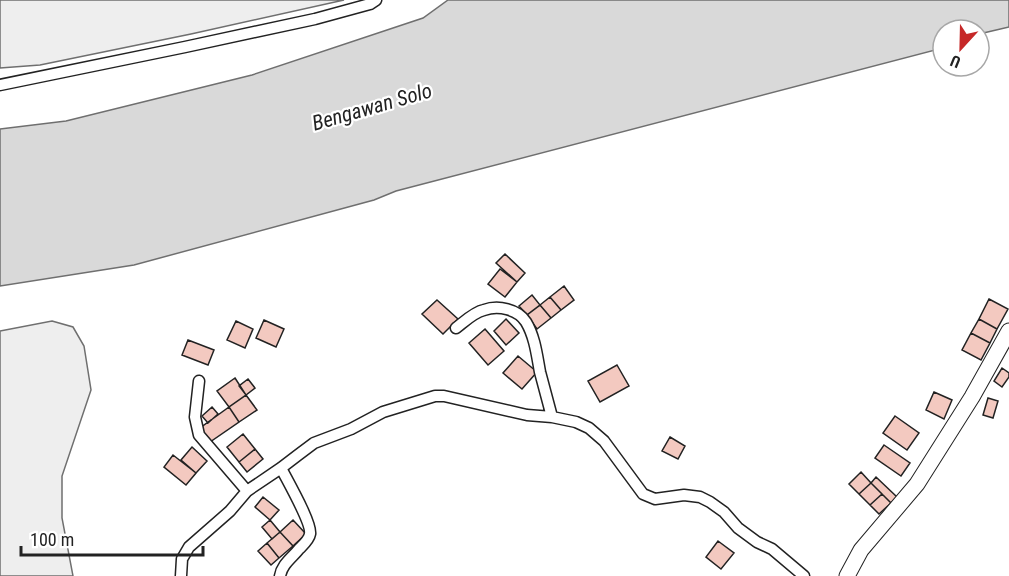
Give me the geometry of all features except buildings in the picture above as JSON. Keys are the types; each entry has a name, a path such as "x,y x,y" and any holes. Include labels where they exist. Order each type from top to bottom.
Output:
{"street":[{"path":"0,85 174,50 315,18 370,4 376,0"},
{"path":"456,328 482,310 497,308 514,312 522,317 535,345 552,417"},
{"path":"847,576 861,550 917,484 972,397 1009,331"},
{"path":"199,381 195,417 199,435 247,491"},
{"path":"181,576 182,558 189,547 230,511 247,491 314,443 351,429 383,412 435,396 451,397 527,415 552,417 589,428 604,441 643,495 655,499 684,495 700,497 710,502 724,512 738,528 757,542 772,549 804,576"},
{"path":"280,576 282,568 310,535 304,513 281,468"}],"shaded area":[{"path":"0,0 344,0 40,65 0,68"},
{"path":"52,321 73,327 84,346 91,390 62,476 62,518 73,576 0,576 0,331"}],"water":[{"name":"Bengawan Solo","path":"448,0 1009,0 1009,27 991,31 991,18 931,18 931,51 396,191 374,200 134,265 0,286 0,129 66,121 252,75 423,18"}]}
